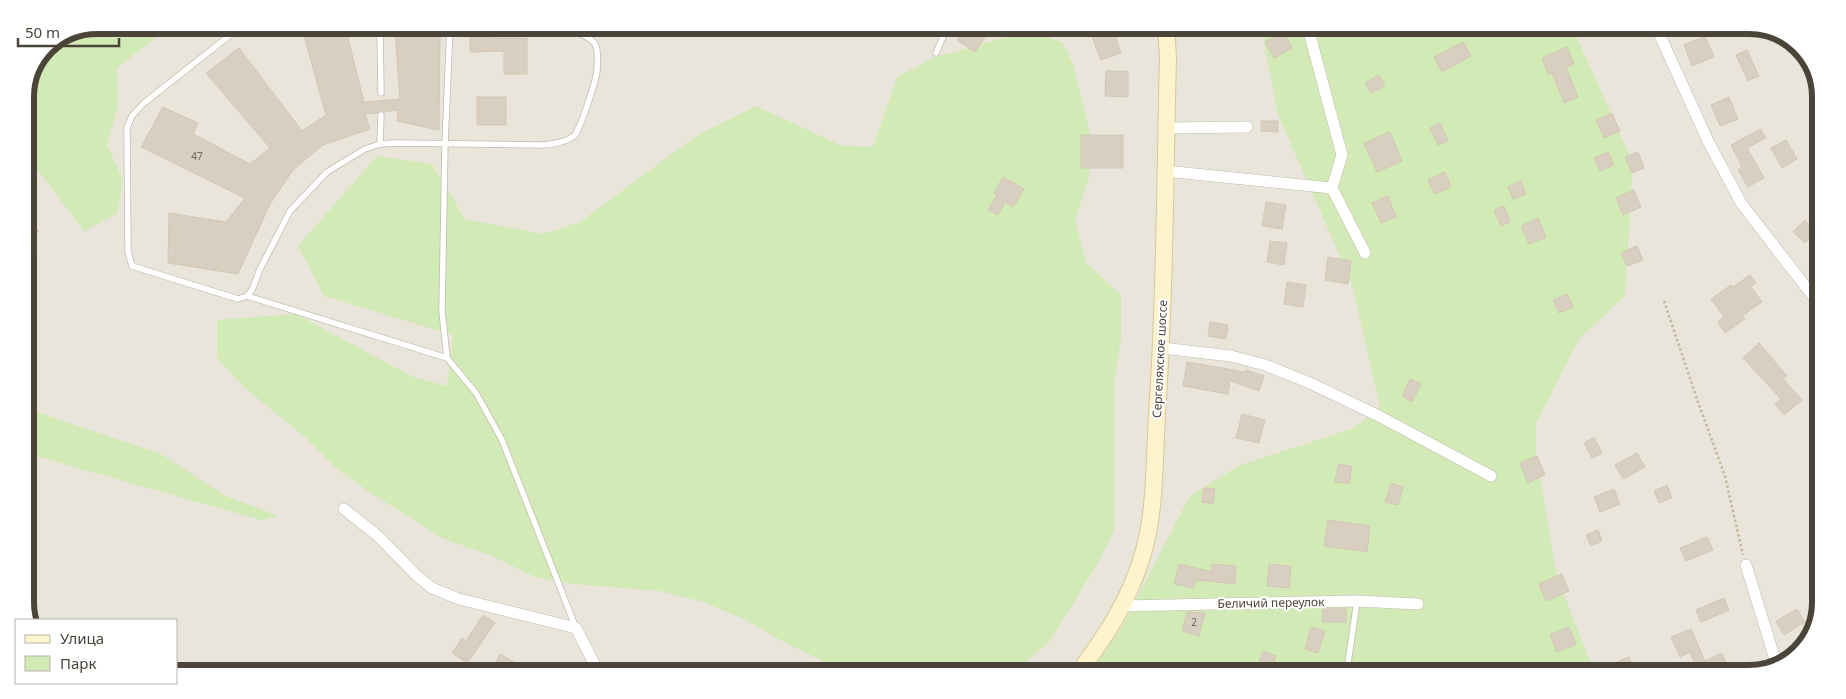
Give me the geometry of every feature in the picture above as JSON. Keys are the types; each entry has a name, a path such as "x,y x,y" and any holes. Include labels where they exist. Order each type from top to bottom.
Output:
{"main road":[{"name":"Сергеляхское шоссе","path":"1084,665 1111,628 1123,606 1142,559 1150,526 1162,348 1168,57 1166,34"}],"street":[{"path":"1310,34 1342,155 1332,188 1365,253"},
{"path":"1659,34 1708,141 1741,203 1812,295"},
{"path":"1166,128 1247,127"},
{"path":"1165,171 1332,188"},
{"path":"1162,348 1231,356 1265,365 1310,382 1491,476"},
{"path":"344,509 378,536 417,576 432,588 459,599 576,628 595,665"},
{"path":"1746,566 1775,660"},
{"name":"Беличий переулок","path":"1123,606 1357,601 1418,604"}],"lane":[{"path":"232,34 144,104 132,116 127,128 128,252 132,266 238,298 247,296 447,358 476,393 502,440 576,628"},
{"path":"380,34 381,93"},
{"path":"447,358 442,311 445,144 450,34"},
{"path":"247,296 252,290 260,269 290,211 327,172 365,149 380,144 541,146 562,142 575,135 597,73 595,45 589,39 578,34"},
{"path":"936,52 944,34"},
{"path":"380,115 380,144"},
{"path":"1348,665 1357,601"}],"path":[{"path":"1664,301 1725,476 1746,566"}],"shaded area":[{"path":"97,34 1749,34 1769,37 1784,44 1799,58 1807,73 1812,93 1812,602 1809,622 1799,641 1784,655 1769,662 1749,665 178,665 178,619 36,619 34,606 34,97 35,85 44,62 62,44 73,39"}],"green space":[{"path":"157,34 117,68 118,106 107,145 123,180 117,214 84,231 34,165 34,97 39,73 44,62 52,52 62,44 85,35"},
{"path":"1018,34 1042,34 1063,43 1073,64 1089,130 1089,177 1075,220 1086,263 1121,295 1121,338 1114,381 1114,531 1096,566 1050,641 1022,665 832,665 782,641 746,620 703,602 660,591 574,584 535,577 492,556 442,538 374,495 338,470 306,438 245,388 217,359 217,320 296,314 413,377 447,386 453,335 324,296 298,246 377,156 432,164 465,219 543,234 580,222 699,134 756,106 842,146 873,147 897,77 935,57"},
{"path":"1262,34 1576,34 1633,163 1625,296 1579,339 1536,423 1536,453 1557,577 1591,665 1093,665 1119,632 1190,496 1238,466 1354,428 1380,407 1352,284 1278,114"},
{"path":"34,411 161,454 223,495 278,516 261,520 34,456"}],"building":[{"path":"304,34 347,34 364,102 400,99 395,34 440,34 439,130 397,121 398,110 384,112 381,110 377,113 365,114 370,129 323,145 293,170 270,204 238,274 168,263 169,213 226,222 245,198 141,147 163,107 198,123 193,134 250,164 270,148 206,73 239,48 302,131 326,115"},
{"path":"470,34 491,34 491,38 527,38 527,74 504,74 504,51 470,52"},
{"path":"961,34 987,34 975,52 957,40"},
{"path":"1091,34 1114,34 1121,53 1101,60"},
{"path":"1280,34 1285,34 1292,48 1274,58 1265,42"},
{"path":"1705,36 1714,57 1692,66 1684,45"},
{"path":"1463,42 1471,56 1442,72 1434,57"},
{"path":"1567,47 1574,64 1566,67 1578,97 1564,103 1552,73 1549,75 1542,58"},
{"path":"1747,50 1759,76 1748,81 1736,55"},
{"path":"1106,71 1128,71 1128,97 1105,96"},
{"path":"1379,75 1385,86 1371,93 1365,83"},
{"path":"477,97 506,97 506,125 477,125"},
{"path":"1729,97 1738,119 1720,126 1711,105"},
{"path":"1612,113 1620,131 1604,138 1596,120"},
{"path":"1261,121 1278,121 1278,132 1261,131"},
{"path":"1440,123 1448,141 1438,145 1430,128"},
{"path":"1761,129 1766,138 1747,148 1764,178 1748,187 1738,170 1742,167 1731,145"},
{"path":"1390,132 1402,161 1377,172 1364,143"},
{"path":"1081,135 1123,135 1123,168 1081,168"},
{"path":"1786,140 1797,159 1782,168 1771,148"},
{"path":"1608,152 1614,165 1600,171 1594,158"},
{"path":"1638,152 1644,168 1632,173 1625,157"},
{"path":"1445,172 1451,187 1434,194 1428,180"},
{"path":"1003,177 1024,189 1013,207 1005,202 998,215 988,210 997,195 994,193"},
{"path":"1521,181 1526,194 1513,199 1508,187"},
{"path":"1634,190 1641,207 1623,215 1616,198"},
{"path":"1388,196 1396,217 1381,223 1372,203"},
{"path":"1266,202 1286,205 1282,229 1262,226"},
{"path":"1504,206 1510,222 1501,226 1494,210"},
{"path":"1538,218 1546,237 1529,244 1521,226"},
{"path":"1805,220 1812,228 1812,236 1805,243 1793,232"},
{"path":"34,226 39,231 34,236"},
{"path":"1270,241 1287,243 1284,265 1267,262"},
{"path":"1637,246 1643,260 1627,266 1621,253"},
{"path":"1328,257 1351,261 1348,284 1325,280"},
{"path":"1750,275 1756,283 1751,287 1762,302 1742,316 1745,319 1725,333 1718,322 1724,317 1711,299"},
{"path":"1287,282 1306,285 1303,307 1284,304"},
{"path":"1567,294 1573,307 1559,313 1553,300"},
{"path":"1210,322 1228,325 1226,339 1208,336"},
{"path":"1759,343 1787,376 1783,379 1802,400 1784,415 1775,404 1781,399 1743,358"},
{"path":"1187,362 1245,372 1246,370 1264,376 1259,391 1230,381 1228,394 1183,386"},
{"path":"1410,379 1421,384 1412,402 1402,396"},
{"path":"1242,414 1265,420 1259,443 1236,438"},
{"path":"1594,437 1602,453 1592,458 1584,443"},
{"path":"1637,453 1645,467 1623,479 1615,465"},
{"path":"1537,456 1545,475 1528,483 1520,463"},
{"path":"1338,464 1352,466 1349,484 1335,482"},
{"path":"1391,483 1403,487 1398,505 1385,502"},
{"path":"1667,485 1672,498 1659,503 1654,491"},
{"path":"1204,488 1215,489 1213,504 1202,502"},
{"path":"1614,489 1620,504 1600,512 1594,497"},
{"path":"1328,520 1370,526 1367,552 1324,546"},
{"path":"1598,530 1602,541 1591,546 1586,535"},
{"path":"1707,537 1713,550 1686,561 1680,548"},
{"path":"1179,564 1212,572 1212,564 1236,566 1235,584 1196,580 1194,588 1174,584"},
{"path":"1269,564 1291,566 1289,588 1267,586"},
{"path":"1562,574 1569,591 1546,601 1539,584"},
{"path":"1724,598 1729,610 1701,622 1696,610"},
{"path":"1323,609 1346,609 1346,622 1322,622"},
{"path":"1797,609 1805,622 1784,635 1776,621"},
{"path":"1187,612 1205,613 1199,636 1182,631"},
{"path":"483,615 495,623 467,663 452,653 462,638 466,641"},
{"path":"1311,627 1325,631 1318,653 1305,649"},
{"path":"1569,627 1576,644 1557,652 1550,635"},
{"path":"1691,629 1705,661 1722,653 1727,665 1695,665 1690,652 1680,657 1671,637"},
{"path":"1263,651 1276,656 1272,665 1258,665"},
{"path":"500,654 517,664 516,665 494,665"},
{"path":"1629,657 1633,665 1610,665"}]}
